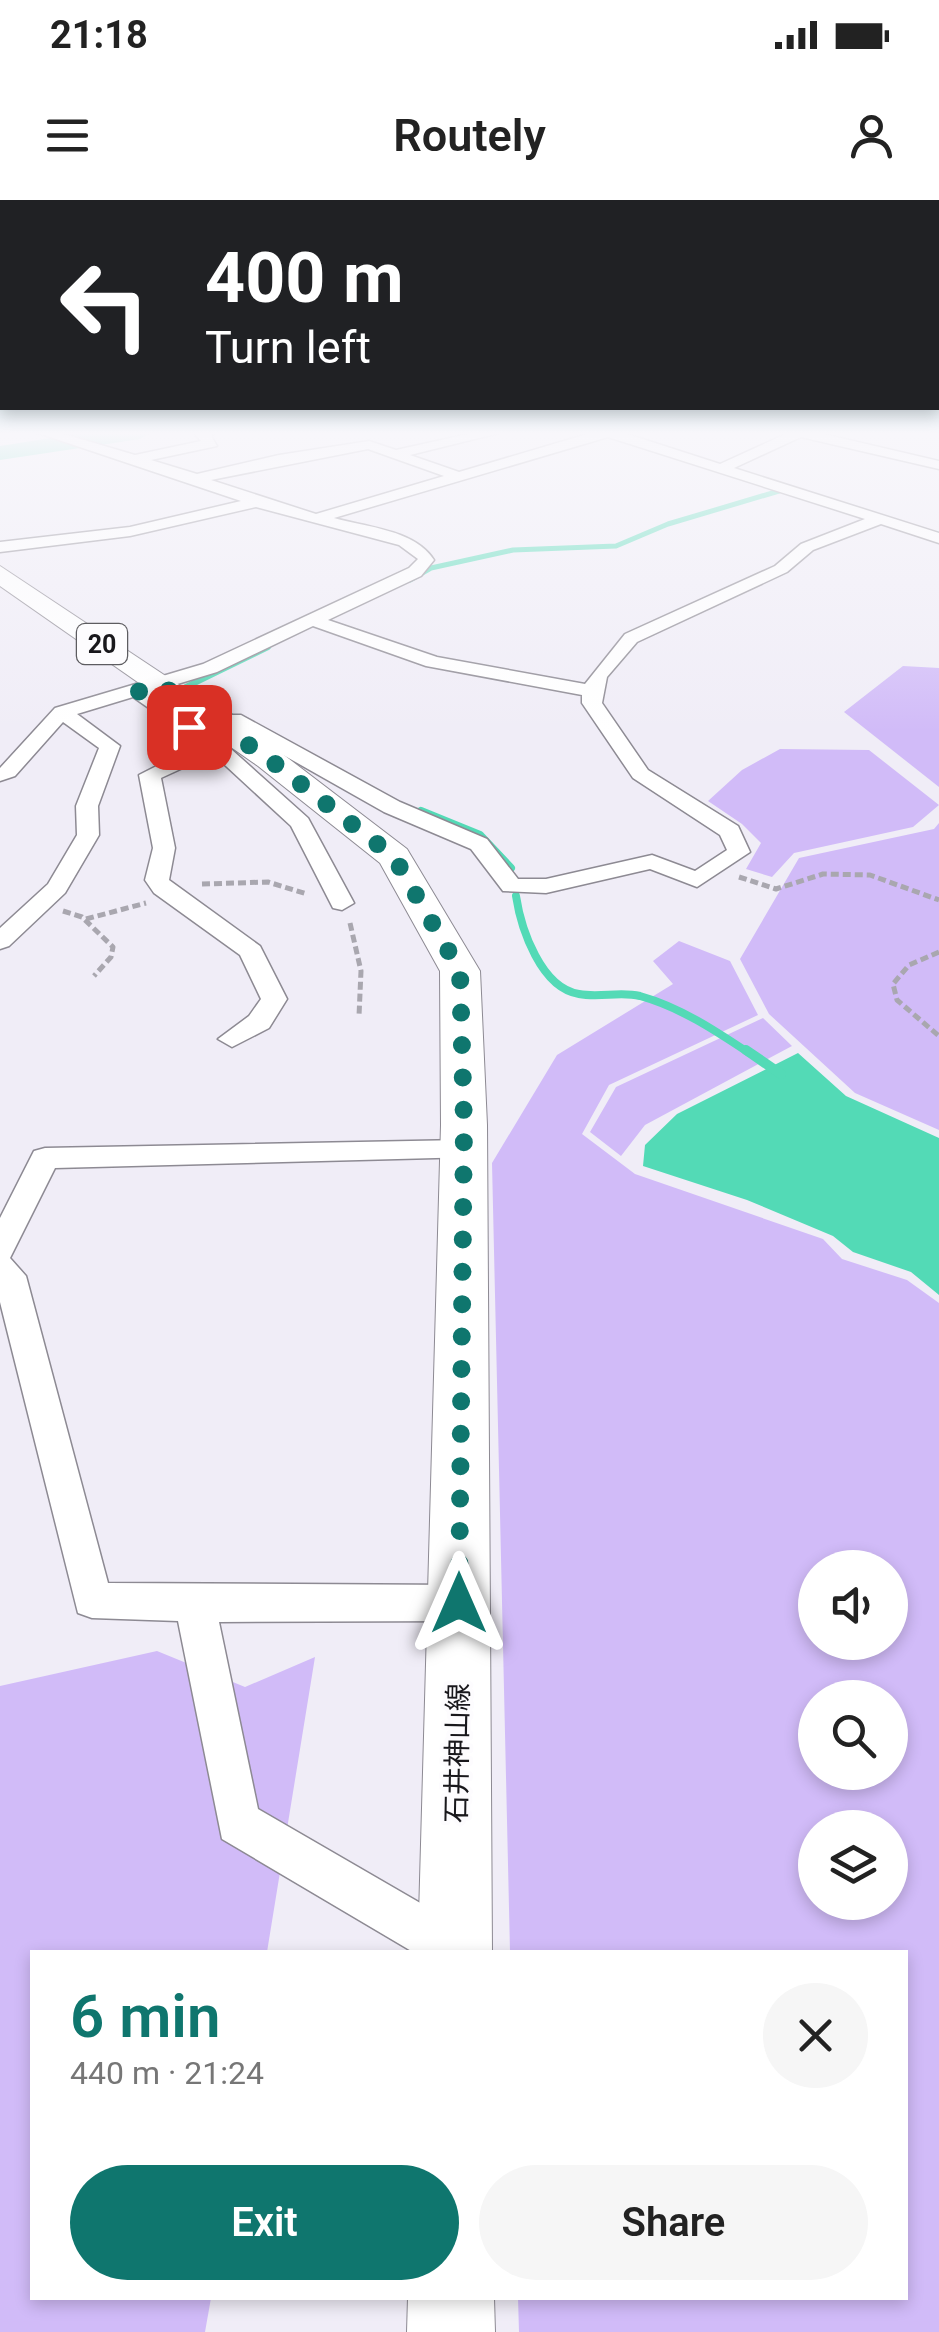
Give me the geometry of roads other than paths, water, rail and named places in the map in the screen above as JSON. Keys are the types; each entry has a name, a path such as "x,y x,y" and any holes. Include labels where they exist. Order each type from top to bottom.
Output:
{"main road":[{"name":"石井神山線","path":"0,574 149,688 394,857 460,971 463,1150 455,1950"},
{"path":"451,2300 451,2332"}],"street":[{"path":"0,546 81,541 130,531"},
{"path":"0,776 62,712 210,668 316,622 424,566 426,560 420,549 378,531"},
{"path":"232,1038 259,1022 274,1000 251,951 156,895 164,848 150,776 234,718 392,807 479,844 512,886 546,886 652,862 697,880 739,852 739,843 730,831 640,774 592,703 591,691 618,648 631,638 782,569 806,546 846,531"},
{"path":"316,622 433,662 591,691"},
{"path":"0,941 57,888 88,835 87,806 110,746 62,712"},
{"path":"216,734 300,823 342,903"},
{"path":"0,1250 45,1158 463,1150"},
{"path":"0,1267 10,1276 92,1600 195,1604 459,1603"},
{"path":"195,1604 238,1823 453,1950"}],"waterway":[{"path":"410,580 431,568 513,550 616,546 650,531"},
{"path":"230,715 186,687 268,647"},
{"path":"421,811 480,835 511,868"},
{"path":"516,896 528,940 554,981 579,994 632,995 669,1006 749,1053"},
{"path":"746,1050 781,1074"}]}
